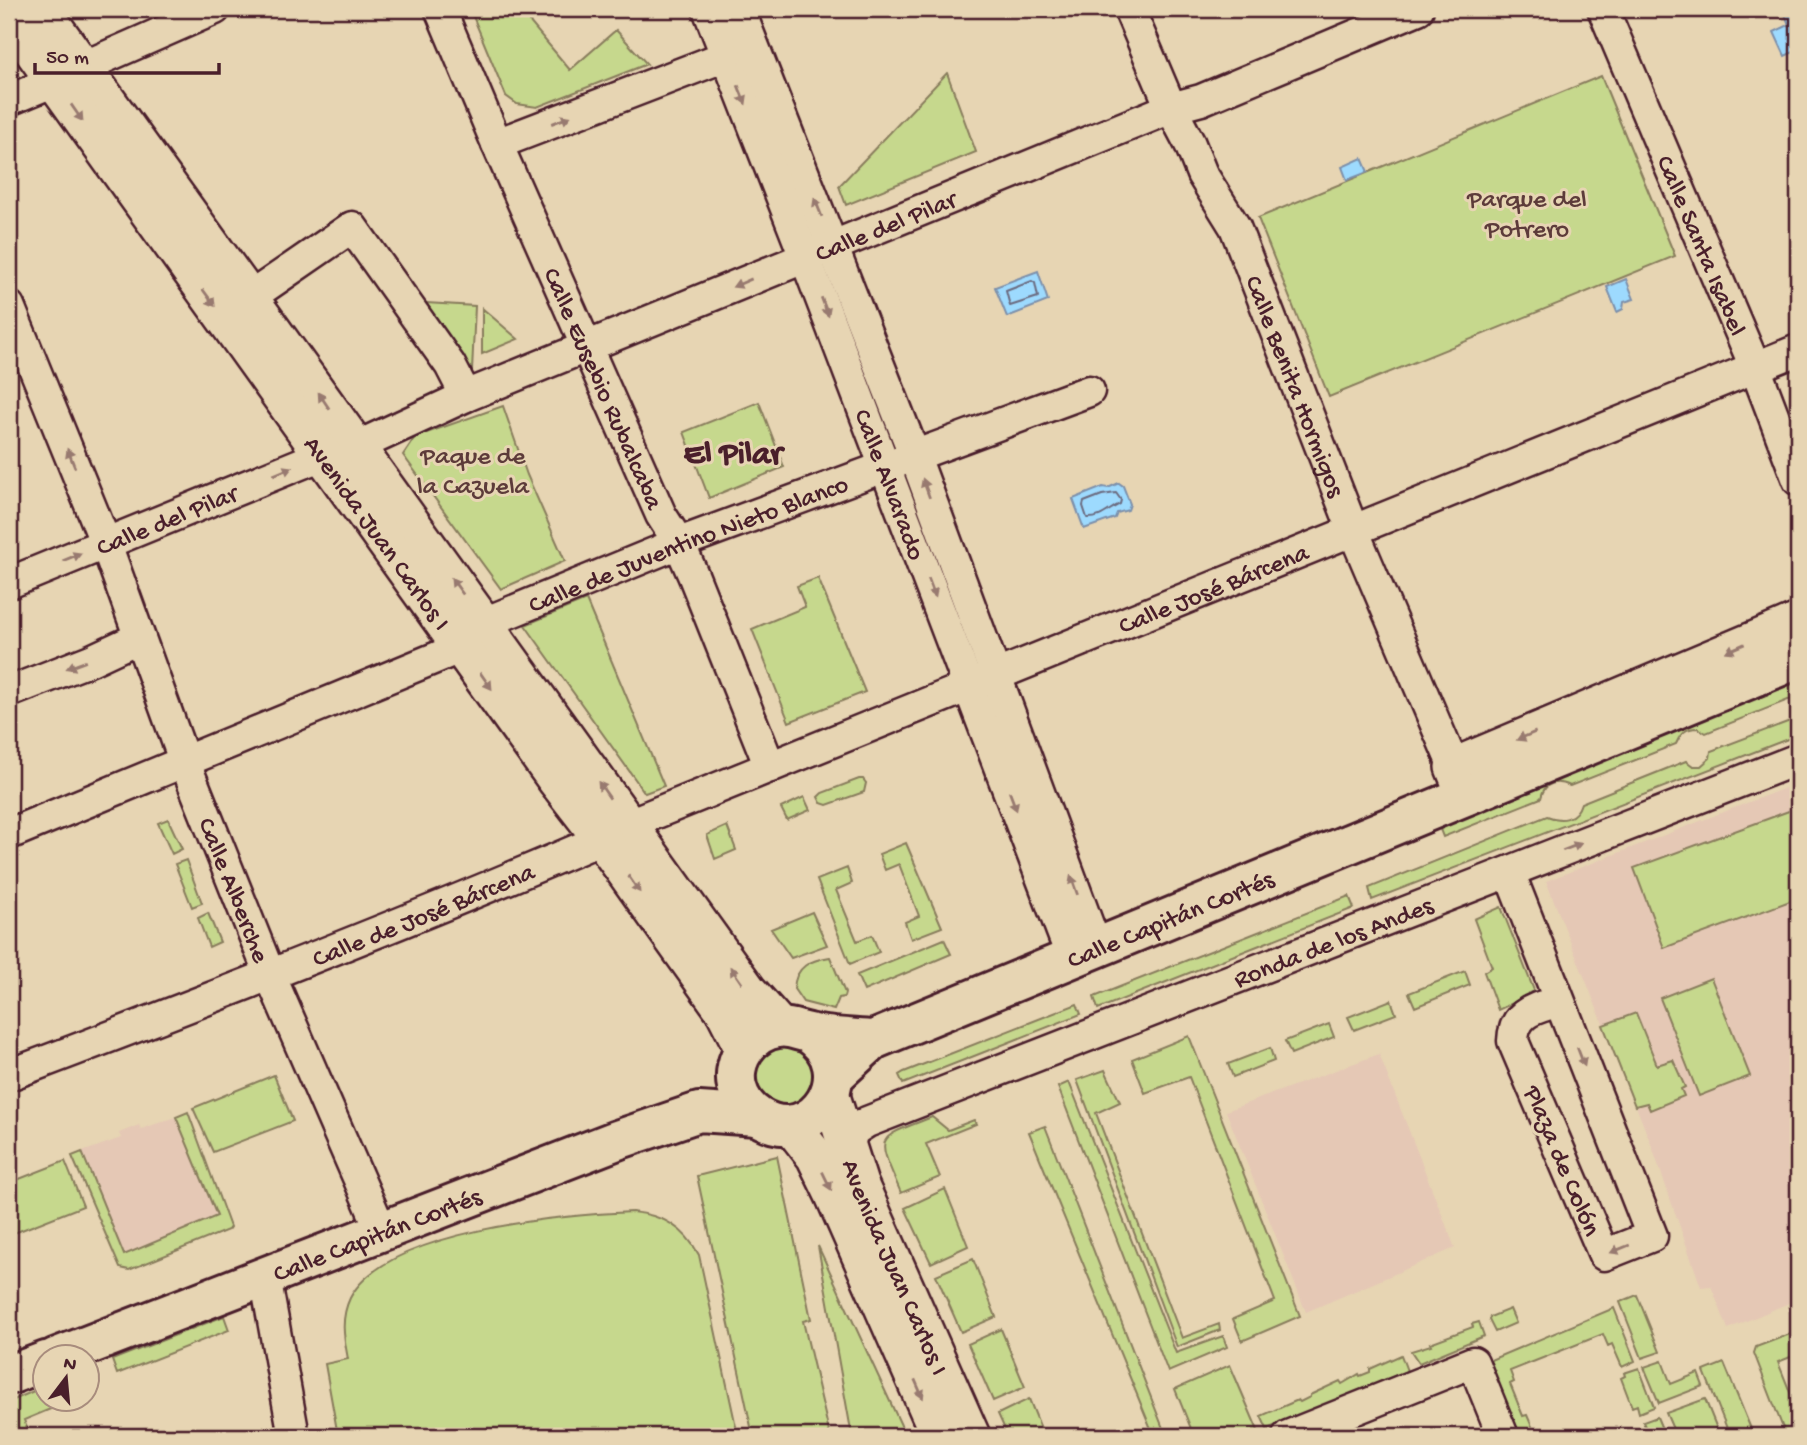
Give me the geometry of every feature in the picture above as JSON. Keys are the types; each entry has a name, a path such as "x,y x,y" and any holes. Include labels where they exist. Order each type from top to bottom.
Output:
{"main road":[{"name":"Calle Capitán Cortés","path":"699,1112 760,1034 794,1030 873,1040 1085,954 1460,781 1798,659"},
{"path":"794,1030 817,1040 828,1054 843,1111"},
{"name":"Calle Capitán Cortés","path":"89,1344 617,1140 699,1112 803,1121 824,1105 843,1111 873,1040"},
{"path":"740,1061 741,1097 774,1120"}],"street":[{"name":"Avenida Juan Carlos I","path":"41,9 69,74 615,832 748,991 794,1030"},
{"path":"9,100 215,9"},
{"name":"Calle Eusebio Rubalcaba","path":"440,9 661,515 679,543 770,767"},
{"name":"Calle Alvarado","path":"708,9 885,465 983,680"},
{"name":"Calle Alvarado","path":"739,9 914,454 983,680 1085,954"},
{"name":"Calle Benita Hormigos","path":"1129,9 1202,174 1235,227 1353,530 1460,781"},
{"name":"Calle del Pilar","path":"9,583 339,451 466,396 1171,108 1201,100 1418,9"},
{"name":"Calle Santa Isabel","path":"1603,9 1755,367 1798,480"},
{"name":"Avenida Juan Carlos I","path":"9,17 69,74 249,298 310,380 339,451"},
{"path":"498,144 726,56"},
{"path":"249,298 352,227 450,365 466,396"},
{"name":"Calle Alberche","path":"11,319 106,544 185,763 271,975 381,1230"},
{"name":"Calle José Bárcena","path":"615,832 1798,349"},
{"name":"Calle de Juventino Nieto Blanco","path":"9,834 185,763 679,543 1089,391"},
{"name":"Calle Capitán Cortés","path":"1460,781 1798,622"},
{"path":"9,692 91,660 138,638"},
{"name":"Ronda de los Andes","path":"843,1111 1509,872 1798,759"},
{"name":"Avenida Juan Carlos I","path":"615,832 723,1010 740,1061"},
{"name":"Calle de José Bárcena","path":"9,1075 464,898 615,832"},
{"name":"Plaza de Colón","path":"1509,872 1652,1236 1604,1255 1513,1041 1514,1028 1525,1013 1558,997"},
{"name":"Avenida Juan Carlos I","path":"843,1111 859,1184 971,1436"},
{"name":"Avenida Juan Carlos I","path":"774,1120 815,1156 940,1436"},
{"path":"265,1276 295,1436"},
{"path":"1288,1436 1474,1362 1503,1436"}],"shaded area":[{"path":"1798,783 1798,1299 1728,1329 1711,1286 1701,1287 1651,1144 1546,881"},
{"path":"1379,1054 1455,1248 1306,1312 1226,1111"},
{"path":"176,1117 217,1216 124,1255 82,1152 121,1138 119,1133 139,1125 141,1129"}],"green space":[{"path":"470,9 519,9 570,70 616,30 647,64 537,107 517,104 506,96"},
{"path":"947,73 976,152 846,205 839,186"},
{"name":"Parque del Potrero","path":"1601,76 1675,256 1329,397 1258,218"},
{"path":"426,303 475,306 472,371"},
{"path":"482,308 518,339 482,354"},
{"path":"759,402 784,467 709,498 684,432"},
{"name":"Paque de la Cazuela","path":"503,406 527,475 565,561 501,589 403,455 415,437"},
{"path":"818,578 865,692 789,722 752,629 805,607 797,586"},
{"path":"586,600 664,786 645,793 525,625"},
{"path":"1798,677 1798,696 1706,733 1698,728 1687,730 1676,744 1570,786 1552,784 1545,789 1541,798 1443,837 1438,824"},
{"path":"1798,718 1798,735 1372,900 1369,888 1547,816 1558,819 1572,816 1581,803 1686,761 1693,766 1701,766 1710,758 1711,751"},
{"path":"859,779 866,783 864,792 827,805 821,803 818,797 822,793"},
{"path":"804,797 810,810 787,820 781,808"},
{"path":"1797,808 1798,898 1664,948 1634,868"},
{"path":"168,819 182,849 172,854 158,823"},
{"path":"727,826 736,850 715,859 707,835"},
{"path":"906,843 942,927 911,939 905,922 919,916 899,864 885,870 879,854"},
{"path":"186,860 202,903 192,907 175,864"},
{"path":"847,868 852,883 836,890 857,941 872,935 879,952 850,964 817,880"},
{"path":"1349,896 1354,908 1098,1009 1094,997"},
{"path":"1501,907 1535,993 1498,1010 1484,972 1492,967 1474,919"},
{"path":"812,912 827,945 791,958 771,929"},
{"path":"208,913 220,942 209,947 198,918"},
{"path":"944,939 951,954 864,991 857,975"},
{"path":"830,957 845,993 844,997 839,998 834,1010 803,1002 794,989 797,975 805,965"},
{"path":"1465,971 1470,985 1415,1007 1409,993"},
{"path":"1711,978 1750,1076 1699,1096 1660,998"},
{"path":"1391,1000 1396,1014 1354,1030 1348,1017"},
{"path":"1077,1004 1081,1014 903,1084 899,1075 904,1072"},
{"path":"1636,1013 1657,1065 1673,1060 1685,1087 1681,1089 1684,1096 1650,1110 1647,1103 1635,1106 1603,1025"},
{"path":"1329,1024 1334,1037 1291,1054 1285,1041"},
{"path":"1189,1036 1300,1316 1242,1341 1233,1319 1275,1301 1189,1077 1145,1093 1132,1059"},
{"path":"784,1046 805,1055 814,1076 805,1097 784,1106 763,1097 754,1076 763,1055"},
{"path":"1270,1048 1274,1061 1233,1077 1228,1064"},
{"path":"1105,1070 1120,1102 1096,1113 1182,1338 1219,1324 1220,1330 1177,1347 1077,1080"},
{"path":"274,1075 293,1121 213,1152 193,1108"},
{"path":"1069,1082 1176,1353 1223,1336 1227,1347 1168,1372 1058,1087"},
{"path":"188,1112 230,1227 129,1270 120,1268 72,1156 82,1152 124,1255 217,1216 176,1117"},
{"path":"932,1117 948,1130 974,1120 976,1124 926,1144 940,1177 901,1193 887,1159 885,1142 899,1130"},
{"path":"1045,1126 1166,1436 1154,1436 1029,1132"},
{"path":"777,1156 811,1319 803,1321 830,1436 753,1436 697,1176"},
{"path":"65,1161 83,1206 9,1235 9,1183"},
{"path":"945,1189 968,1246 931,1263 905,1208"},
{"path":"632,1212 653,1216 671,1224 687,1237 699,1255 738,1436 338,1436 325,1364 348,1359 344,1336 345,1313 350,1298 369,1275 399,1256 479,1231 564,1217"},
{"path":"818,1246 906,1436 852,1436"},
{"path":"973,1259 996,1317 961,1332 936,1275"},
{"path":"1637,1295 1660,1352 1642,1358 1620,1302"},
{"path":"1614,1308 1635,1361 1622,1367 1612,1344 1608,1346 1603,1334 1510,1371 1514,1382 1510,1384 1523,1416 1527,1415 1536,1436 1510,1436 1481,1364"},
{"path":"1510,1309 1516,1323 1495,1332 1490,1317"},
{"path":"224,1316 229,1330 117,1374 112,1360"},
{"path":"1479,1322 1484,1336 1419,1363 1411,1351 1431,1345 1430,1343 1473,1327 1472,1324"},
{"path":"1001,1329 1025,1387 993,1401 968,1344"},
{"path":"1798,1331 1798,1354 1778,1362 1798,1412 1798,1436 1786,1436 1754,1353 1756,1347"},
{"path":"1401,1355 1407,1371 1267,1429 1261,1416 1298,1400 1300,1402 1340,1381 1342,1384 1359,1374 1360,1376 1370,1372 1370,1369"},
{"path":"1662,1361 1671,1384 1698,1373 1703,1386 1659,1403 1644,1367"},
{"path":"1724,1363 1751,1429 1733,1436 1730,1436 1704,1371"},
{"path":"1230,1365 1259,1433 1251,1436 1194,1436 1175,1389"},
{"path":"1639,1368 1654,1407 1639,1413 1637,1405 1632,1407 1621,1378 1625,1376 1624,1373"},
{"path":"32,1392 32,1414 38,1414 24,1420 30,1436 9,1436 9,1402"},
{"path":"1029,1399 1044,1436 1008,1436 998,1414"},
{"path":"1705,1399 1720,1436 1676,1436 1666,1413"},
{"path":"1657,1417 1665,1436 1649,1436 1643,1422"}],"water":[{"path":"1783,9 1798,9 1798,50 1785,56 1774,32 1789,25"},
{"path":"1362,158 1368,172 1347,180 1342,167"},
{"path":"1038,271 1048,301 1007,317 995,287"},
{"path":"1626,279 1634,299 1624,302 1623,309 1617,312 1607,287"},
{"path":"1119,483 1123,486 1130,504 1128,510 1117,513 1115,518 1084,529 1073,499"}],"district":[{"name":"El Pilar","path":"733,450"}]}
